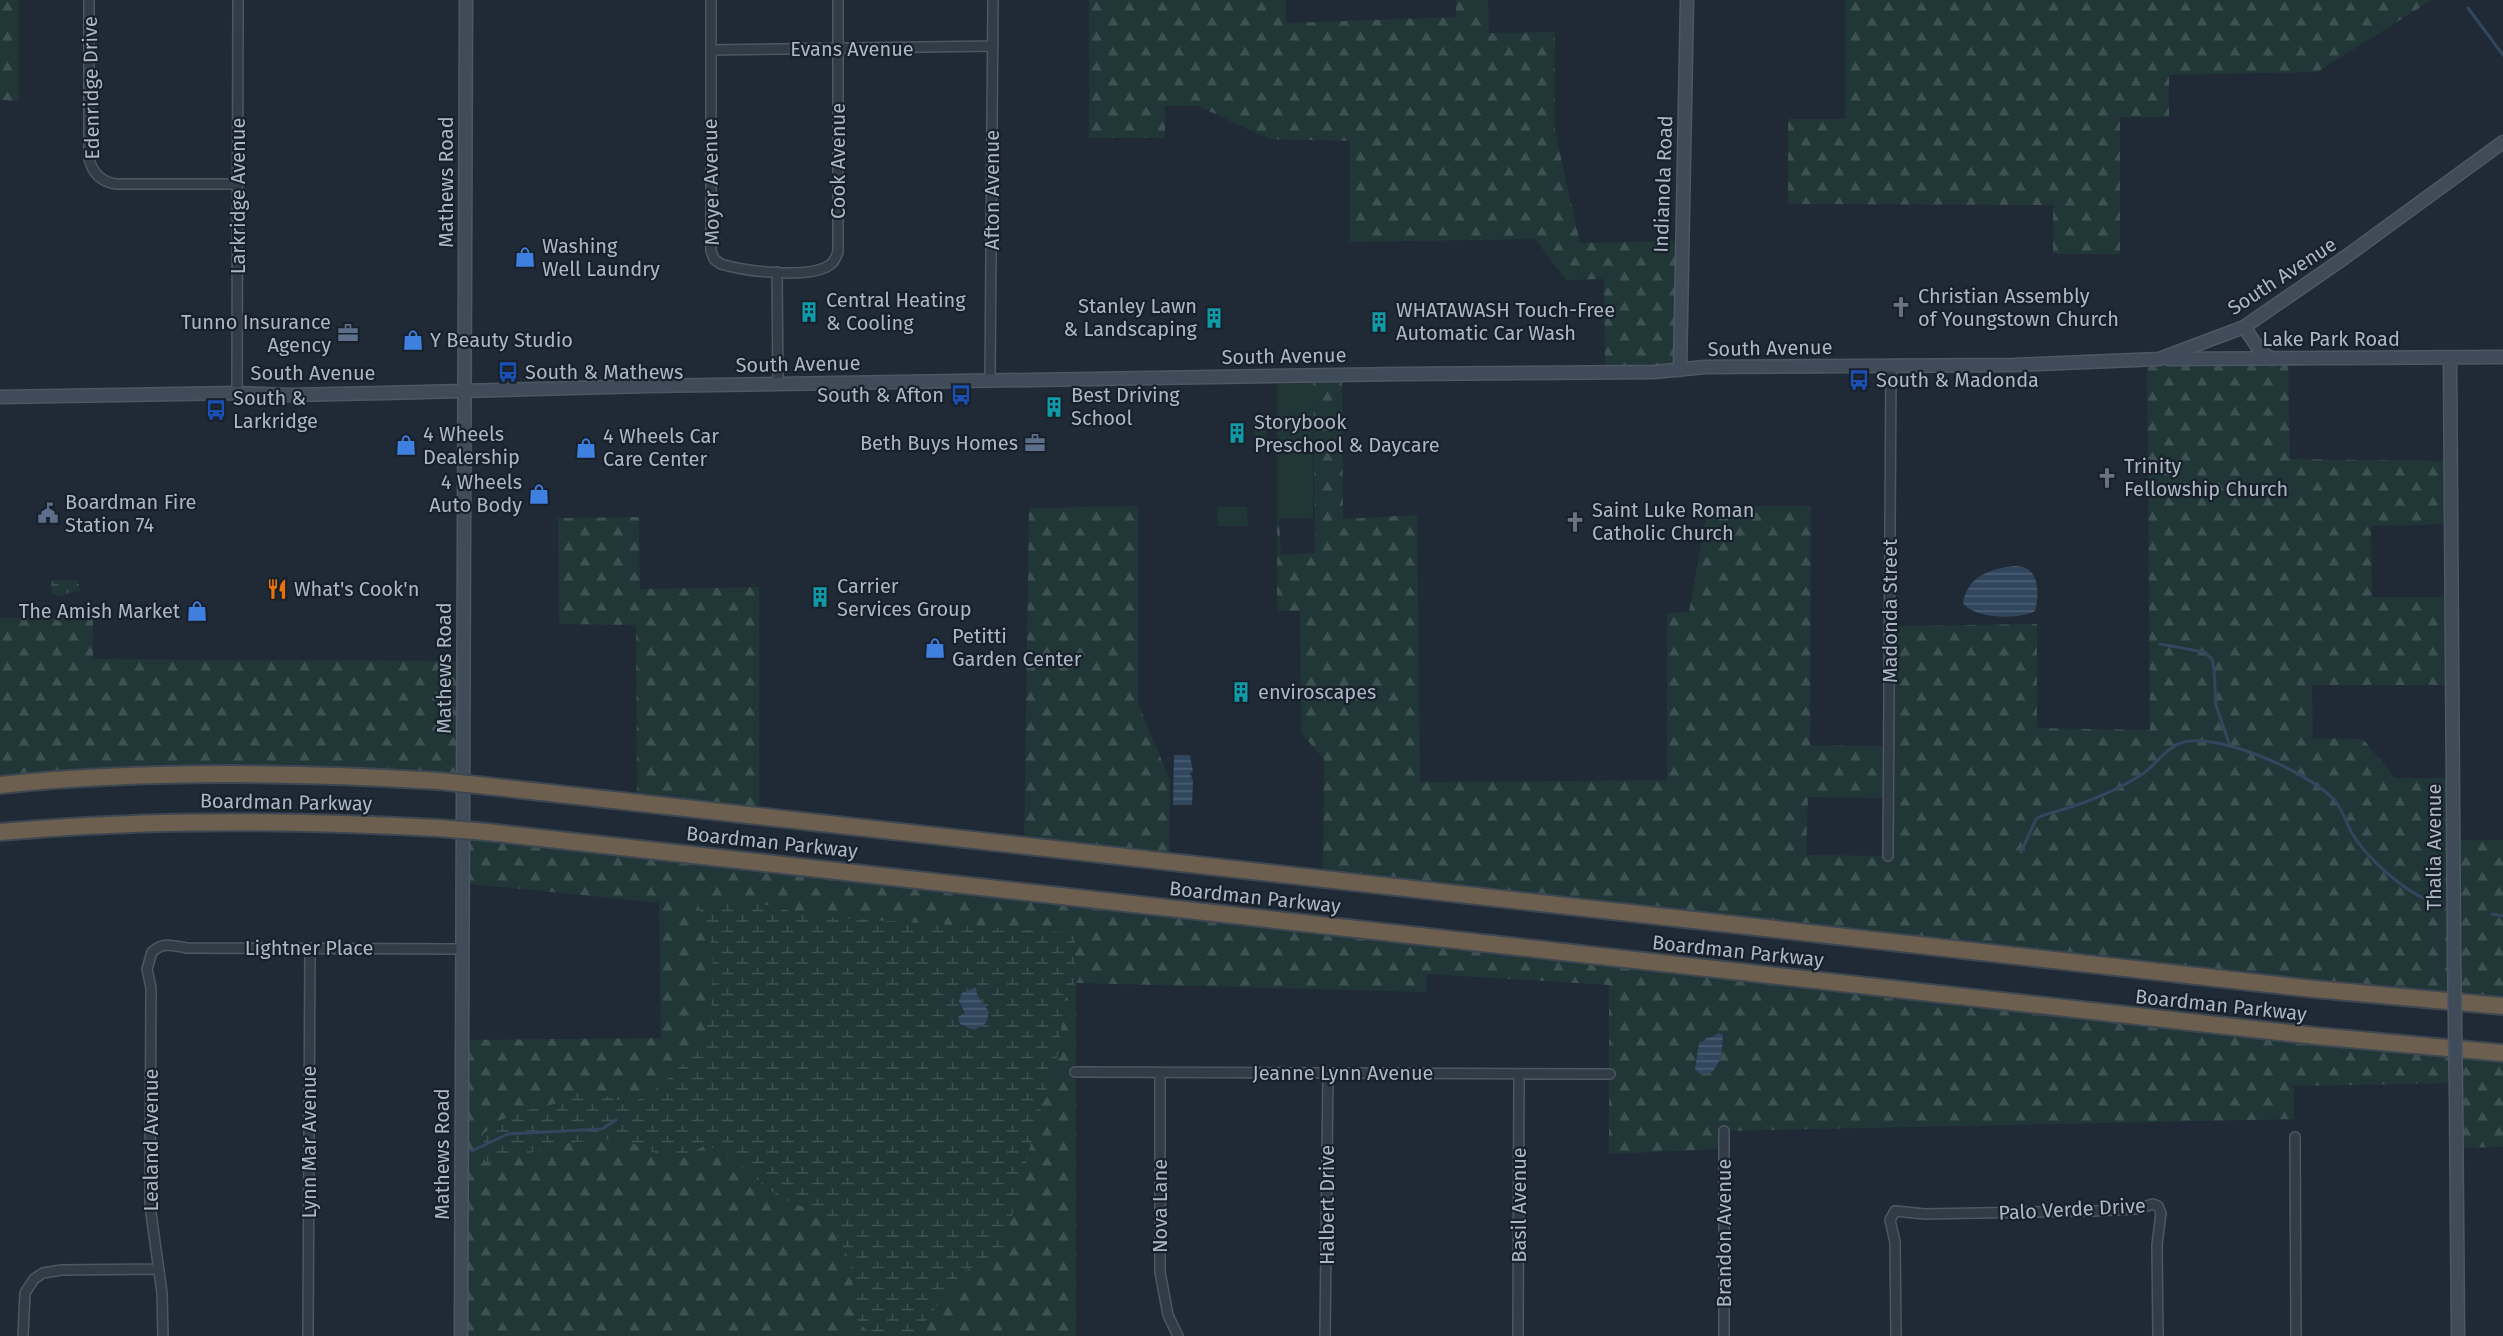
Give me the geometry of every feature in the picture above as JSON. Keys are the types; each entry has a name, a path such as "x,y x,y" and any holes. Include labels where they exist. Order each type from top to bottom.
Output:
{"highway":[{"name":"Boardman Parkway","path":"0,785 195,774 348,776 487,786 2314,989 2503,1006"},
{"name":"Boardman Parkway","path":"0,832 115,824 253,821 487,832 2304,1035 2503,1053"}],"street":[{"name":"Edenridge Drive","path":"90,0 89,159 96,175 116,184 238,184"},
{"name":"Larkridge Avenue","path":"237,393 238,0"},
{"name":"Mathews Road","path":"461,1336 466,0"},
{"name":"Moyer Avenue","path":"711,0 711,251 714,259 721,264 777,273"},
{"name":"Cook Avenue","path":"777,273 817,270 831,264 838,252 838,0"},
{"name":"Afton Avenue","path":"990,380 993,0"},
{"name":"Indianola Road","path":"1680,370 1680,247 1684,206 1687,0"},
{"name":"Evans Avenue","path":"711,50 993,46"},
{"name":"South Avenue","path":"0,397 237,393 289,395 990,380 1654,372 1778,366 2053,364 2159,359 2244,327 2344,258 2503,142"},
{"path":"777,273 778,384"},
{"path":"2244,327 2261,352 2274,360"},
{"name":"Lake Park Road","path":"2159,359 2503,357"},
{"name":"Thalia Avenue","path":"2450,358 2458,1336"},
{"name":"Madonda Street","path":"1888,856 1891,366"},
{"name":"Lightner Place","path":"157,948 171,944 187,948 462,949"},
{"name":"Lealand Avenue","path":"157,948 149,957 147,969 151,988 150,1206 162,1293 163,1336"},
{"name":"Lynn Mar Avenue","path":"308,1336 310,948"},
{"name":"Jeanne Lynn Avenue","path":"1076,1072 1610,1074"},
{"name":"Nova Lane","path":"1160,1073 1160,1272 1163,1295 1178,1336"},
{"name":"Halbert Drive","path":"1325,1336 1328,1073"},
{"name":"Basil Avenue","path":"1518,1336 1519,1074"},
{"name":"Brandon Avenue","path":"1724,1131 1724,1336"},
{"path":"2295,1137 2296,1336"},
{"name":"Palo Verde Drive","path":"1896,1336 1895,1242 1890,1220 1893,1213 1901,1210 1925,1214 2092,1211 2137,1209 2153,1204 2158,1206 2161,1213 2157,1245 2158,1336"},
{"path":"23,1336 25,1293 34,1279 43,1273 62,1270 158,1269"}],"green space":[{"path":"0,0 19,0 19,101 0,100"},
{"path":"1089,0 1286,0 1286,23 1456,17 1456,0 1488,0 1489,33 1555,32 1555,131 1580,243 1681,241 1680,370 1605,373 1604,279 1566,280 1535,239 1350,242 1350,141 1269,139 1198,106 1165,106 1165,138 1089,138"},
{"path":"1845,0 2432,0 2317,72 2169,75 2169,117 2120,117 2120,254 2053,254 2053,205 1788,204 1788,119 1845,119"},
{"path":"2288,359 2290,459 2451,461 2452,524 2371,526 2372,597 2452,597 2453,685 2312,685 2313,738 2363,739 2395,778 2453,778 2454,840 2503,840 2503,1006 1323,878 1324,759 1301,733 1300,611 1277,611 1277,519 1279,519 1281,555 1315,553 1313,375 1342,375 1343,519 1417,515 1420,782 1667,780 1667,613 1689,612 1708,506 1811,506 1810,745 1889,746 1889,626 2037,624 2037,728 2150,730 2147,360","holes":["1808,797 1888,798 1888,856 1806,855"]},
{"path":"1313,375 1313,518 1277,519 1277,376"},
{"path":"1254,419 1266,419 1266,447 1254,447"},
{"path":"1138,506 1138,704 1170,780 1169,861 1024,845 1029,508"},
{"path":"1217,507 1247,507 1248,526 1218,526"},
{"path":"639,517 640,589 759,587 759,815 637,802 636,625 559,624 558,518"},
{"path":"78,580 80,591 58,596 52,594 51,582"},
{"path":"93,617 93,659 463,661 463,783 404,779 0,785 0,618"},
{"path":"464,830 2503,1053 2503,1147 2457,1148 2455,1083 2294,1086 2294,1119 1724,1131 1724,1149 1609,1154 1609,985 1427,974 1426,992 1076,983 1076,1336 461,1336 462,1040 661,1038 659,903 463,883"},
{"path":"696,900 758,903 810,916 1075,933 1075,983 1064,1001 1059,1051 1037,1121 1002,1254 962,1272 916,1334 871,1336 856,1318 851,1263 826,1214 782,1200 739,1165 707,1144 680,1160 643,1149 623,1138 559,1144 502,1161 485,1163 483,1134 501,1120 527,1110 554,1104 578,1092 600,1094 629,1103 650,1095 702,1046 712,1004 713,963 710,938"}],"water":[{"path":"2015,566 2029,570 2036,581 2035,611 2009,617 1987,615 1963,603 1975,580 1988,572"},
{"path":"1174,755 1190,755 1193,772 1190,773 1193,780 1192,805 1173,805"},
{"path":"976,987 977,995 989,1012 986,1023 974,1030 960,1024 958,1017 965,1013 959,1001 962,993"},
{"path":"1719,1033 1723,1035 1721,1058 1713,1071 1701,1075 1695,1069 1699,1043"}],"waterway":[{"path":"2468,8 2503,55"},
{"path":"2160,644 2204,652 2212,659 2216,705 2230,746"},
{"path":"2021,852 2036,819 2117,788 2141,775 2178,744 2200,741 2242,749 2307,779 2336,802 2353,835 2376,863 2396,881 2427,900"},
{"path":"2492,914 2503,916"},
{"path":"472,1151 508,1134 602,1129 616,1120"}],"place":[{"name":"Washing Well Laundry","path":"525,257"},
{"name":"Christian Assembly of Youngstown Church","path":"1901,307"},
{"name":"Central Heating & Cooling","path":"809,312"},
{"name":"Stanley Lawn & Landscaping","path":"1214,318"},
{"name":"WHATAWASH Touch-Free Automatic Car Wash","path":"1379,322"},
{"name":"Tunno Insurance Agency","path":"348,333"},
{"name":"Y Beauty Studio","path":"413,340"},
{"name":"South & Mathews","path":"508,372"},
{"name":"South & Madonda","path":"1859,380"},
{"name":"South & Afton","path":"961,395"},
{"name":"Best Driving School","path":"1054,407"},
{"name":"South & Larkridge","path":"216,410"},
{"name":"Storybook Preschool & Daycare","path":"1237,433"},
{"name":"Beth Buys Homes","path":"1035,443"},
{"name":"4 Wheels Dealership","path":"406,445"},
{"name":"4 Wheels Car Care Center","path":"586,448"},
{"name":"Trinity Fellowship Church","path":"2107,478"},
{"name":"4 Wheels Auto Body","path":"539,494"},
{"name":"Boardman Fire Station 74","path":"48,513"},
{"name":"Saint Luke Roman Catholic Church","path":"1575,522"},
{"name":"What's Cook'n","path":"277,589"},
{"name":"Carrier Services Group","path":"820,597"},
{"name":"The Amish Market","path":"197,611"},
{"name":"Petitti Garden Center","path":"935,648"},
{"name":"enviroscapes","path":"1241,692"}]}
